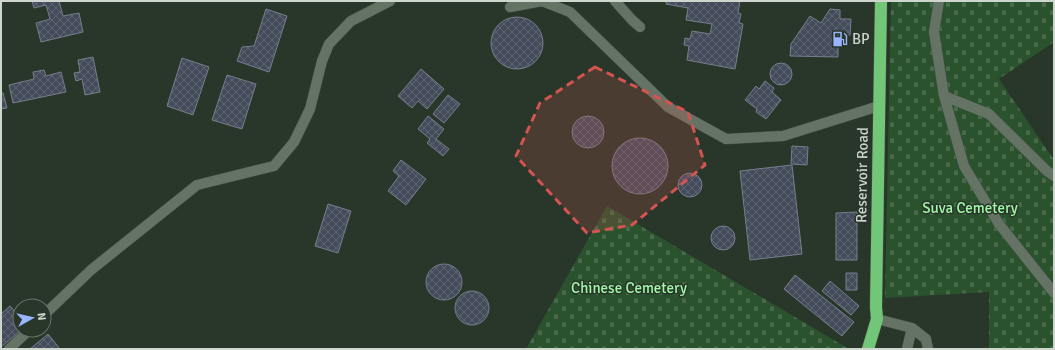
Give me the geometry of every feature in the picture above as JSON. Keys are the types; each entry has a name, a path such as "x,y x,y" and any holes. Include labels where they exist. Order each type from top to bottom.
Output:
{"highway":[{"name":"Reservoir Road","path":"868,349 877,319 881,1"}],"street":[{"path":"52,307 91,270 197,185 274,166 294,142 310,109 322,61 329,44 351,21 390,1"},
{"path":"510,7 542,1 570,12 668,107 726,139 783,136 879,106"},
{"path":"615,1 640,27"},
{"path":"939,1 934,32 944,96 964,166 999,224 1054,293"},
{"path":"944,96 989,114 1047,171 1054,176"},
{"path":"877,319 912,328 926,339 928,349"},
{"path":"907,349 912,328"},
{"path":"9,349 21,338"}],"highlighted area":[{"path":"595,67 688,112 705,165 632,225 587,233 516,156 540,103"}],"green space":[{"name":"Suva Cemetery","path":"891,1 1054,1 1054,42 999,79 1054,160 1054,349 989,349 989,292 885,298"},
{"name":"Chinese Cemetery","path":"607,206 849,349 526,349"}],"building":[{"path":"32,1 59,1 63,16 79,13 83,32 41,42 36,23 50,19 46,5 34,8"},
{"path":"666,1 740,1 738,13 741,14 739,23 743,24 735,69 687,60 689,46 684,45 685,38 690,39 692,31 710,34 712,24 686,20 688,8 666,4"},
{"path":"266,9 287,16 269,72 237,61 242,47 254,46"},
{"path":"830,9 840,10 840,19 851,19 850,35 838,35 838,57 790,56 791,44 810,16 821,23"},
{"path":"512,17 522,17 531,21 539,29 543,38 543,48 539,57 531,65 522,69 512,69 503,65 495,57 491,48 491,38 495,29 503,21"},
{"path":"93,57 100,92 85,95 82,79 76,81 74,73 80,72 78,60"},
{"path":"182,58 209,67 193,115 167,106"},
{"path":"781,63 789,66 792,74 789,82 781,85 773,82 770,74 773,66"},
{"path":"421,69 444,89 427,109 418,101 412,108 398,96"},
{"path":"44,70 46,76 61,72 66,92 13,103 9,85 34,79 33,72"},
{"path":"227,75 256,84 242,129 212,120"},
{"path":"765,81 774,88 772,92 781,100 766,119 756,112 757,109 745,100 756,86 759,89"},
{"path":"1,93 3,93 7,108 1,109"},
{"path":"448,95 460,104 444,123 433,114"},
{"path":"428,116 444,129 436,139 449,149 443,156 427,143 430,139 418,129"},
{"path":"585,116 591,116 600,120 604,132 600,144 591,148 585,148 576,144 572,135 572,129 576,120"},
{"path":"640,138 651,140 660,146 666,155 668,166 666,177 660,186 651,192 640,194 629,192 620,186 614,177 612,166 614,155 620,146 629,140"},
{"path":"792,146 808,147 807,165 791,164"},
{"path":"401,160 426,179 406,205 388,191 399,176 393,171"},
{"path":"792,165 802,254 750,260 740,171"},
{"path":"690,173 699,176 702,185 699,194 690,197 681,194 678,185 681,176"},
{"path":"328,204 351,211 338,253 315,246"},
{"path":"857,212 857,260 836,260 836,213"},
{"path":"723,226 732,229 735,238 732,247 723,250 714,247 711,238 714,229"},
{"path":"444,264 457,269 462,282 457,295 444,300 431,295 426,282 431,269"},
{"path":"846,273 857,273 857,290 846,290"},
{"path":"795,275 854,322 842,336 784,289"},
{"path":"830,281 859,306 851,315 822,291"},
{"path":"475,291 484,296 488,301 488,315 484,320 479,324 469,325 465,324 456,315 455,305 456,301 465,292"},
{"path":"10,306 12,308 12,338 1,347 1,314"},
{"path":"43,338 51,338 60,349 30,349"}],"place":[{"name":"BP","path":"840,39"}]}
